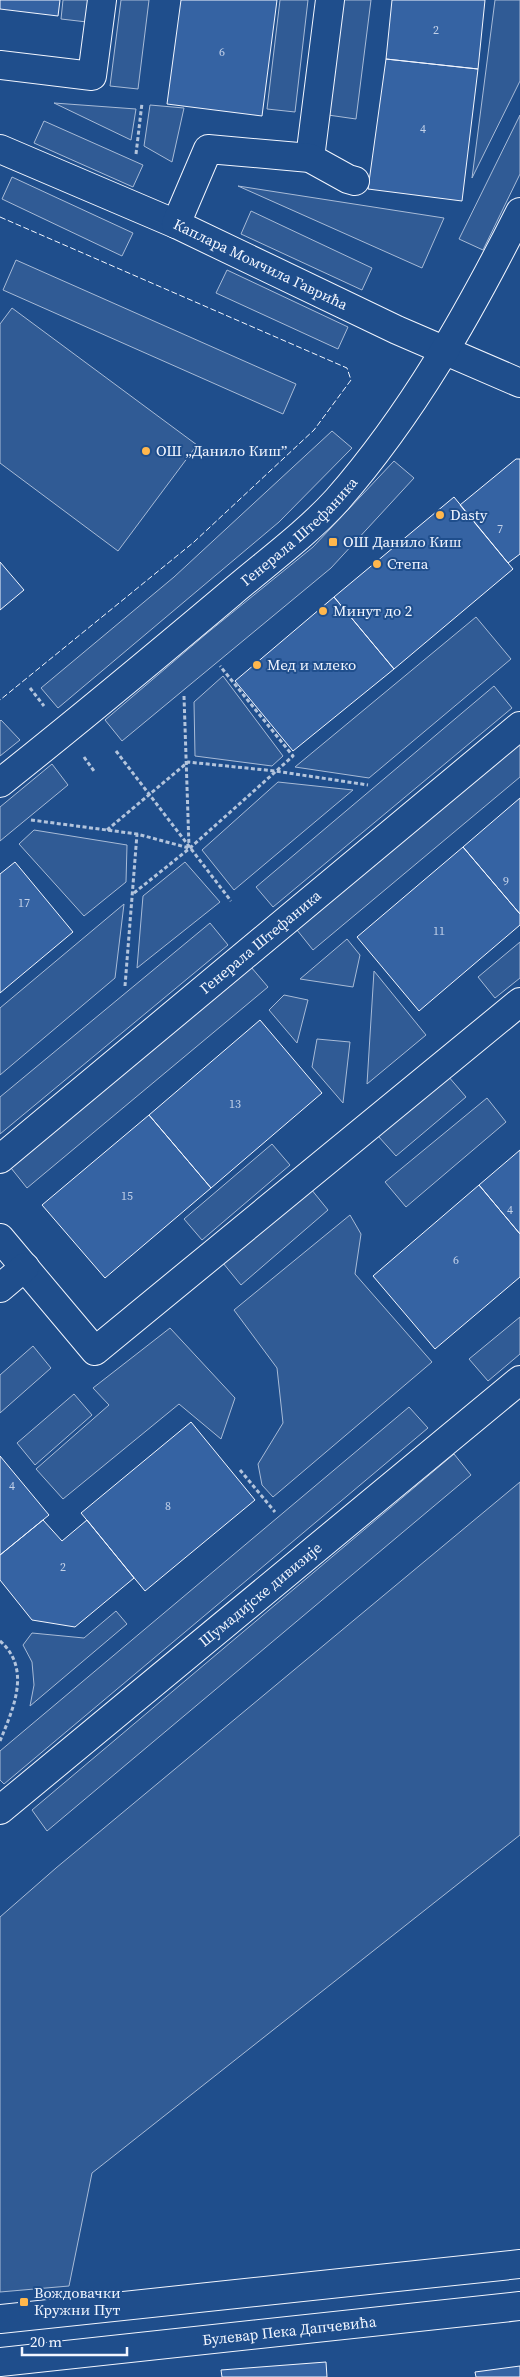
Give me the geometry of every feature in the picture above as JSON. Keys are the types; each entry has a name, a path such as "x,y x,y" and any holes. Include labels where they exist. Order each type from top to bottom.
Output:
{"street":[{"path":"0,65 92,76 102,0"},
{"path":"310,158 330,0"},
{"path":"176,224 208,149 310,158 355,181"},
{"name":"Каплара Момчила Гаврића","path":"0,150 176,224 445,351 520,383"},
{"name":"Генерала Штефаника","path":"0,783 167,647 336,501 382,442 445,351 475,302 520,212"},
{"name":"Генерала Штефаника","path":"0,1158 520,726"},
{"path":"0,1238 95,1351 520,1002"},
{"path":"0,1288 24,1267"},
{"name":"Шумадијске дивизије","path":"0,1810 520,1380"},
{"path":"0,2319 520,2264"},
{"name":"Булевар Пека Дапчевића","path":"0,2362 520,2306"}],"path":[{"path":"136,154 142,103"},
{"path":"134,893 190,848 293,756 220,666"},
{"path":"30,688 45,708"},
{"path":"184,696 190,848"},
{"path":"116,751 231,901"},
{"path":"107,830 188,762 275,771 368,785"},
{"path":"32,820 138,834 190,848"},
{"path":"125,986 138,834"},
{"path":"240,1470 275,1512"},
{"path":"0,1641 17,1665 18,1682 15,1705 0,1741"}],"shaded area":[{"path":"63,0 89,0 87,22 61,19"},
{"path":"121,0 149,0 138,89 110,86"},
{"path":"280,0 308,0 295,112 267,109"},
{"path":"343,0 371,0 356,119 328,115"},
{"path":"495,0 520,0 520,81 472,178"},
{"path":"54,103 136,109 131,140"},
{"path":"150,105 184,108 172,162 144,146"},
{"path":"520,115 520,174 483,250 459,239"},
{"path":"44,121 143,165 133,187 34,143"},
{"path":"12,177 133,233 122,256 2,199"},
{"path":"238,186 444,218 422,268"},
{"path":"251,211 372,268 362,290 241,234"},
{"path":"16,260 296,384 283,414 3,290"},
{"path":"227,270 348,327 338,349 216,293"},
{"path":"12,308 197,445 118,551 0,463 0,324"},
{"path":"332,431 352,448 279,522 58,708 41,688 174,577"},
{"path":"394,461 414,478 331,568 122,741 105,720 206,634 313,547"},
{"path":"476,617 511,659 369,778 295,767"},
{"path":"223,676 283,756 272,766 195,756 194,702"},
{"path":"494,686 512,708 273,907 256,887"},
{"path":"0,721 20,740 0,756"},
{"path":"520,743 520,777 313,950 297,930"},
{"path":"52,764 68,785 0,841 0,807"},
{"path":"278,782 353,790 234,890 202,850"},
{"path":"34,830 127,845 126,882 84,916 19,844"},
{"path":"185,862 220,902 137,968 143,896"},
{"path":"124,904 115,978 0,1075 0,1008"},
{"path":"210,923 228,945 0,1134 0,1097"},
{"path":"347,939 360,955 353,987 300,979"},
{"path":"520,942 520,978 495,998 478,977"},
{"path":"251,967 268,987 27,1188 11,1168"},
{"path":"374,971 426,1035 367,1084"},
{"path":"284,995 308,1000 297,1043 269,1010"},
{"path":"317,1039 350,1042 343,1103 312,1067"},
{"path":"448,1076 466,1097 396,1156 378,1136"},
{"path":"487,1098 506,1122 406,1207 385,1182"},
{"path":"272,1144 290,1165 202,1240 184,1219"},
{"path":"311,1189 328,1210 241,1285 223,1263"},
{"path":"350,1215 361,1234 355,1274 432,1362 273,1497 262,1485 258,1464 283,1423 277,1368 234,1310"},
{"path":"520,1317 520,1354 488,1381 469,1359"},
{"path":"170,1328 235,1398 221,1439 179,1404 63,1499 36,1469 109,1405 93,1388"},
{"path":"33,1346 51,1368 0,1413 0,1375"},
{"path":"74,1394 92,1415 35,1465 17,1443"},
{"path":"409,1407 428,1428 4,1784 0,1780 0,1751"},
{"path":"454,1454 471,1475 47,1831 32,1810"},
{"path":"520,1482 520,1835 92,2173 69,2286 0,2292 0,1917 56,1868"},
{"path":"116,1611 127,1624 30,1706 34,1685 32,1662 23,1645 32,1633 84,1638"}],"building":[{"path":"0,0 60,0 58,16 0,9"},
{"path":"181,0 277,0 262,116 167,104"},
{"path":"392,0 485,0 478,69 386,59"},
{"path":"386,59 478,69 462,201 368,189"},
{"path":"516,459 520,459 520,554 508,563 460,505"},
{"path":"454,497 513,569 394,669 334,597"},
{"path":"0,562 24,590 0,610"},
{"path":"334,597 394,669 293,751 235,681"},
{"path":"520,798 520,914 463,847"},
{"path":"463,847 520,914 520,925 419,1011 357,937"},
{"path":"15,862 73,932 0,993 0,874"},
{"path":"260,1020 322,1093 211,1188 149,1115"},
{"path":"149,1115 211,1188 105,1278 42,1205"},
{"path":"520,1150 520,1234 479,1185"},
{"path":"479,1185 520,1234 520,1277 435,1349 373,1276"},
{"path":"191,1422 255,1500 145,1591 81,1513"},
{"path":"0,1456 49,1515 0,1555"},
{"path":"43,1520 62,1541 87,1520 134,1578 75,1627 32,1620 0,1580 0,1555"},
{"path":"326,2362 327,2377 222,2377 221,2370"},
{"path":"520,2366 520,2377 476,2377 475,2372"}],"fence":[{"path":"0,217 347,368 351,380 314,430 194,542 0,700"}],"place":[{"name":"ОШ „Данило Киш”","path":"146,451"},
{"name":"Dasty","path":"440,515"},
{"name":"ОШ Данило Киш","path":"333,542"},
{"name":"Степа","path":"377,564"},
{"name":"Минут до 2","path":"323,611"},
{"name":"Мед и млеко","path":"257,665"},
{"name":"Вождовачки Кружни Пут","path":"24,2302"}]}
